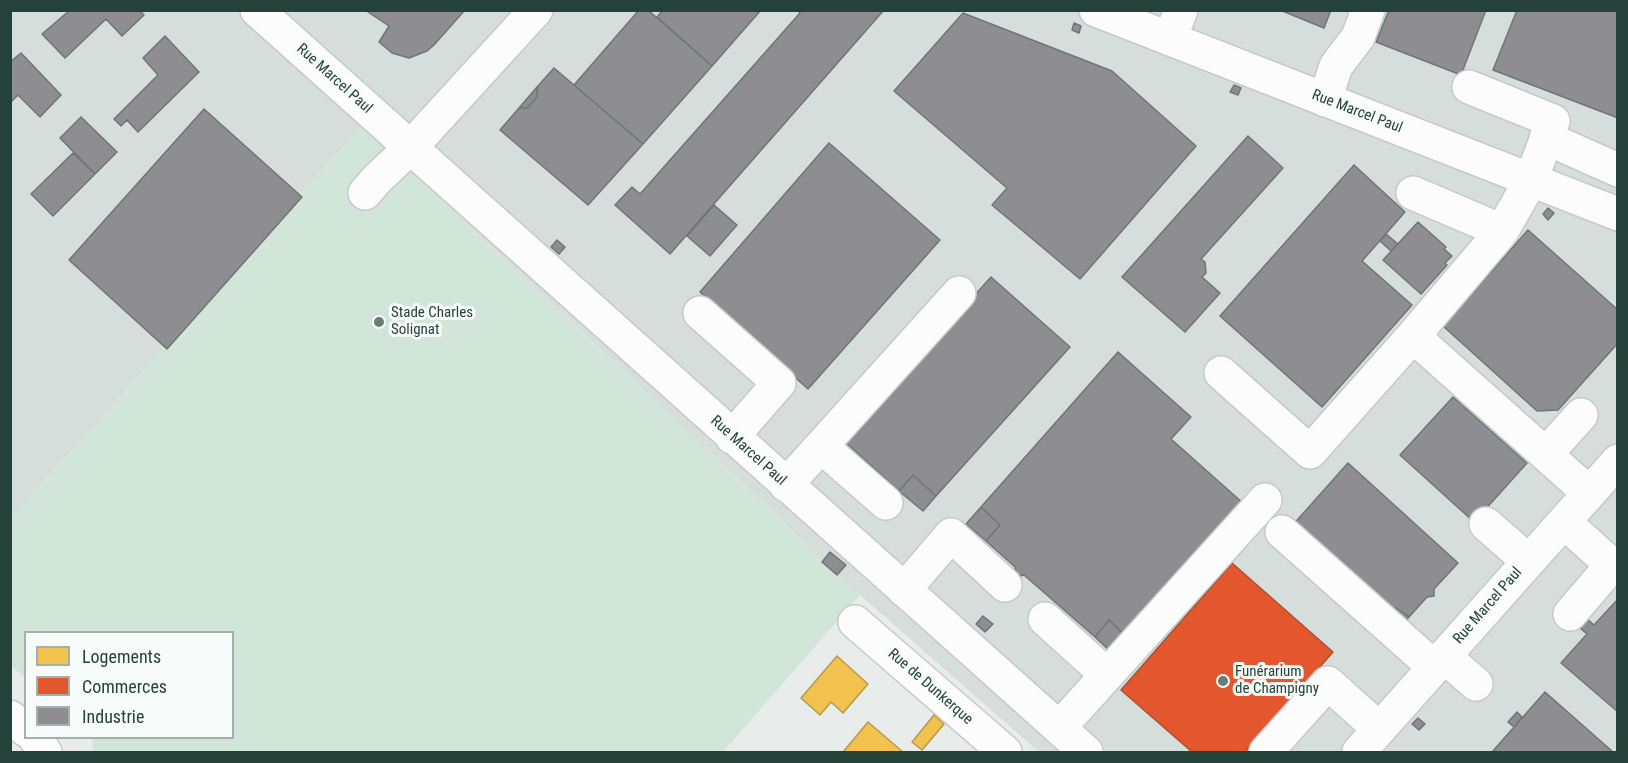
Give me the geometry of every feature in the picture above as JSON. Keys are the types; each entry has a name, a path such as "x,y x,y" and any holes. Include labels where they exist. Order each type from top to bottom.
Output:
{"street":[{"name":"Rue Marcel Paul","path":"257,10 1086,753"},
{"path":"365,193 377,178 410,148 536,10"},
{"name":"Rue Marcel Paul","path":"1096,10 1176,25 1325,100 1617,214"},
{"path":"1325,100 1336,66 1358,38 1368,10"},
{"path":"1221,374 1310,452 1413,336 1502,231 1531,180 1553,121 1469,87"},
{"path":"1546,138 1617,170"},
{"path":"1413,193 1502,231"},
{"path":"786,485 959,293"},
{"path":"700,313 779,384 732,437"},
{"path":"1413,336 1589,493"},
{"path":"1546,454 1581,416"},
{"path":"822,447 886,503"},
{"name":"Rue Marcel Paul","path":"1369,741 1617,461"},
{"path":"1059,728 1265,500"},
{"path":"1564,522 1612,565 1570,614"},
{"path":"1486,524 1528,561"},
{"path":"1282,532 1439,662 1476,684"},
{"path":"904,590 951,535 1005,585"},
{"path":"1045,620 1107,675"},
{"name":"Rue de Dunkerque","path":"855,622 1005,753"},
{"path":"1266,753 1328,683 1369,741"},
{"path":"10,717 24,728"},
{"path":"35,739 45,753"}],"shaded area":[{"path":"11,11 1617,11 1617,752 1039,752 860,595 363,125 11,519"}],"green space":[{"name":"Stade Charles Solignat","path":"363,125 860,595 723,752 93,752 92,739 234,739 234,631 24,631 24,677 11,666 11,519"}],"building: Logements":[{"path":"837,656 868,684 843,713 831,702 820,715 801,698"},
{"path":"934,715 944,724 922,750 912,742"},
{"path":"868,722 903,752 843,752"}],"building: Commerces":[{"path":"1232,563 1333,652 1245,752 1192,752 1121,690"}],"building: Industrie":[{"path":"70,10 139,10 144,15 122,36 106,19 65,58 42,34"},
{"path":"365,10 465,10 433,46 409,58 392,53 379,42 389,26"},
{"path":"639,10 648,10 712,66 643,144 574,85"},
{"path":"663,10 761,10 712,66 657,17"},
{"path":"797,10 884,10 670,254 615,205 632,187 640,194 800,13"},
{"path":"1280,10 1331,10 1324,28"},
{"path":"1389,10 1486,10 1461,75 1376,42"},
{"path":"1517,10 1618,10 1618,118 1493,70"},
{"path":"963,13 1112,71 1196,146 1080,279 992,205 1007,188 894,91"},
{"path":"1074,23 1081,26 1079,33 1072,30"},
{"path":"165,36 199,72 138,132 127,120 121,126 114,119 158,75 143,58"},
{"path":"21,53 61,95 40,117 18,95 10,103 10,62"},
{"path":"554,68 643,144 588,205 500,130 519,108 527,108 537,97 537,87"},
{"path":"1234,85 1241,88 1238,95 1230,92"},
{"path":"537,87 537,97 527,108 519,108"},
{"path":"204,109 302,197 167,349 69,260"},
{"path":"81,117 117,152 95,174 60,138"},
{"path":"1248,136 1283,168 1201,259 1205,262 1206,273 1202,277 1220,293 1185,332 1122,277"},
{"path":"829,143 940,240 808,389 700,292"},
{"path":"73,153 95,174 53,216 31,194"},
{"path":"1354,165 1405,212 1362,261 1412,305 1322,407 1220,316"},
{"path":"714,205 737,225 710,256 687,236"},
{"path":"1548,208 1554,213 1548,220 1543,214"},
{"path":"1418,222 1446,247 1444,249 1452,256 1445,263 1447,265 1421,294 1383,260"},
{"path":"1528,230 1618,310 1618,343 1558,410 1537,411 1443,326"},
{"path":"1386,234 1398,244 1391,251 1380,241"},
{"path":"557,240 565,247 559,254 551,247"},
{"path":"991,277 1070,347 936,496 913,475 899,491 844,441"},
{"path":"1118,352 1191,417 1171,439 1244,504 1127,637 1109,620 1095,637 1024,575 1016,577 1015,567 986,541 1000,525 981,507"},
{"path":"1453,397 1527,463 1474,522 1400,455"},
{"path":"1348,463 1458,563 1434,589 1434,596 1427,597 1409,617 1396,608 1391,614 1291,527"},
{"path":"913,475 936,496 923,511 899,491"},
{"path":"981,507 1000,525 986,541 966,524"},
{"path":"830,552 846,565 837,575 822,562"},
{"path":"1618,599 1618,712 1561,663 1587,634 1579,627 1587,619 1594,625"},
{"path":"1396,608 1409,617 1403,624 1391,614"},
{"path":"983,616 993,624 985,632 976,624"},
{"path":"1109,620 1127,637 1112,653 1095,637"},
{"path":"1545,692 1613,752 1492,752"},
{"path":"1517,712 1522,717 1514,727 1508,722"},
{"path":"1418,718 1425,724 1419,730 1412,724"}],"place":[{"name":"Stade Charles Solignat","path":"379,322"},
{"name":"Funérarium de Champigny","path":"1223,681"}]}
